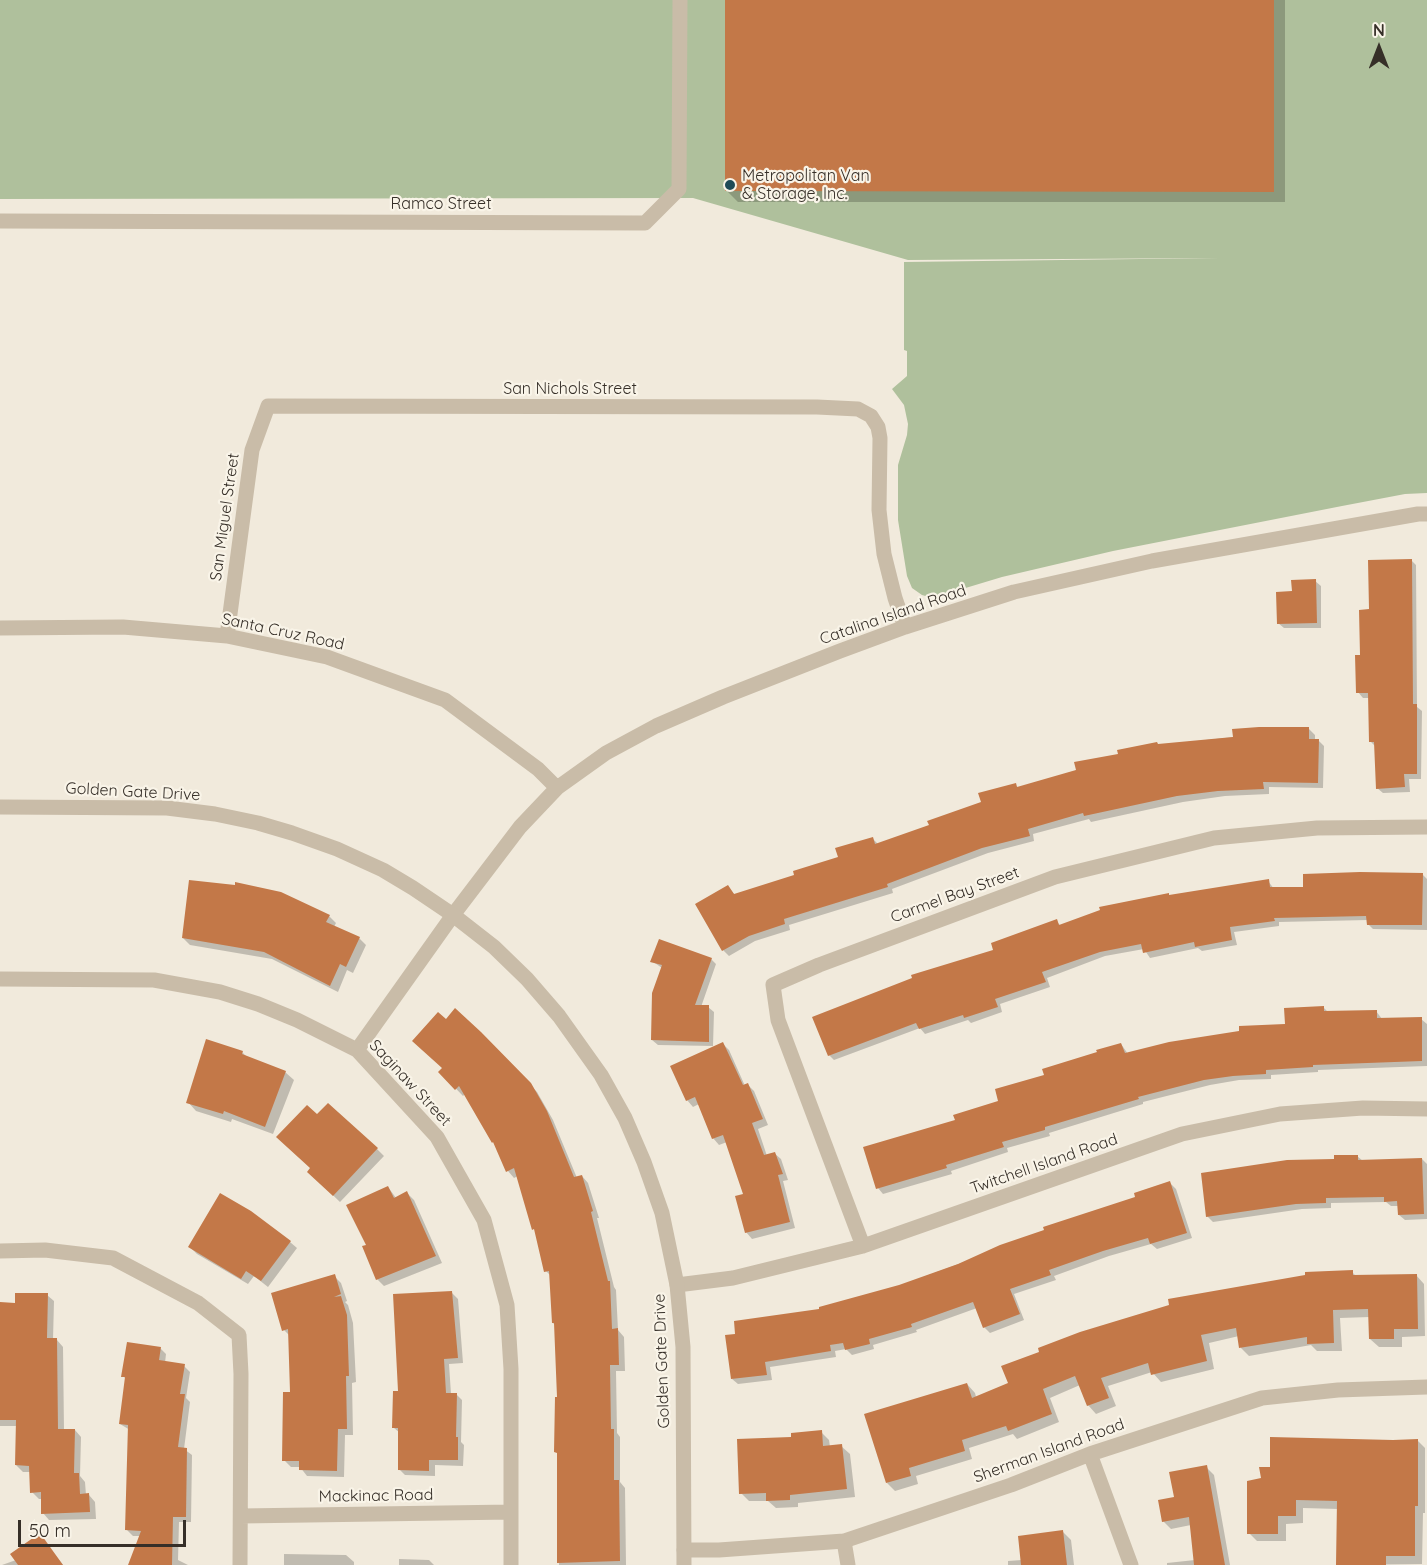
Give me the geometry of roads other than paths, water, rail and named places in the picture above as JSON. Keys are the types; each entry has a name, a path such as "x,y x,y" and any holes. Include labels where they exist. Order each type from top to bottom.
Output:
{"street":[{"name":"Ramco Street","path":"0,221 645,223 679,189 680,0"},
{"name":"San Nichols Street","path":"267,406 858,409 872,416 878,427 880,438 879,510 884,554 905,627"},
{"name":"San Miguel Street","path":"227,636 252,450 267,406"},
{"name":"Catalina Island Road","path":"357,1050 453,915 520,827 557,788 606,753 656,726 723,697 905,627 1014,592 1152,561 1427,514"},
{"name":"Santa Cruz Road","path":"0,628 123,627 227,636 327,657 445,700 538,769 557,788"},
{"name":"Golden Gate Drive","path":"0,807 167,808 258,823 337,849 382,870 453,915 494,947 527,979 559,1016 601,1075 625,1118 654,1188 662,1214 677,1285 683,1347 684,1558"},
{"name":"Carmel Bay Street","path":"863,1246 778,1020 773,985 819,965 1055,877 1214,838 1317,828 1427,827"},
{"name":"Saginaw Street","path":"0,979 154,980 186,985 258,1004 297,1020 357,1050 437,1137 484,1220 507,1305 511,1369 511,1565"},
{"name":"Twitchell Island Road","path":"677,1285 733,1278 863,1246 1182,1134 1281,1114 1363,1108 1427,1109"},
{"path":"0,1251 45,1250 113,1258 198,1303 239,1335 241,1374 240,1565"},
{"name":"Sherman Island Road","path":"684,1558 719,1551 844,1541 1011,1485 1090,1454 1262,1398 1338,1390 1427,1388"},
{"path":"1090,1454 1131,1565"},
{"name":"Mackinac Road","path":"241,1516 511,1512"},
{"path":"844,1541 848,1565"}],"place":[{"name":"Metropolitan Van & Storage, Inc.","path":"730,185"}]}
